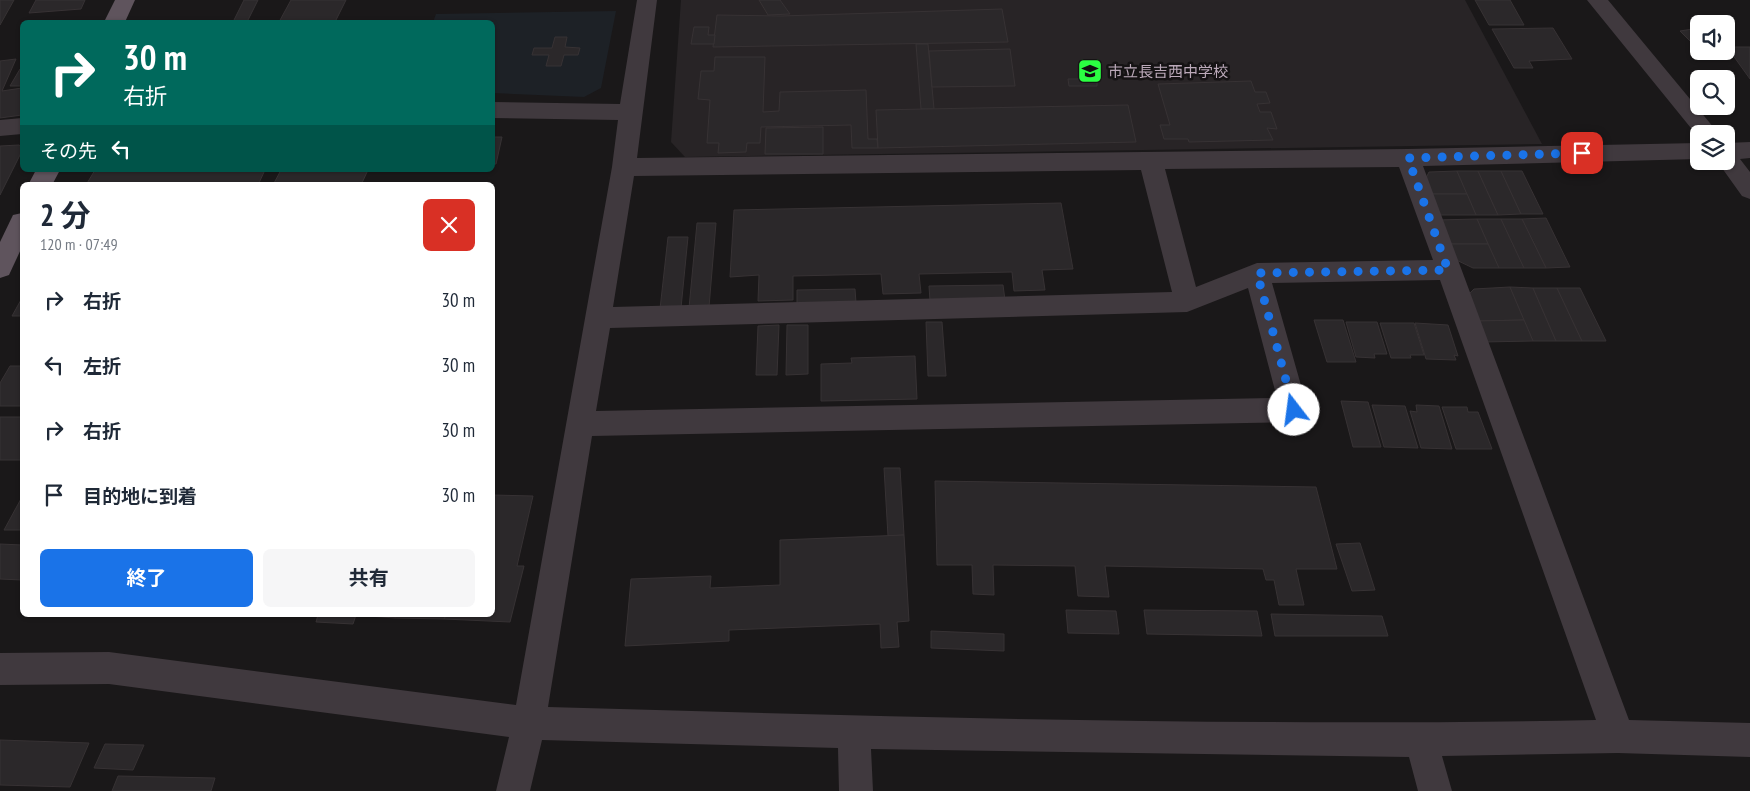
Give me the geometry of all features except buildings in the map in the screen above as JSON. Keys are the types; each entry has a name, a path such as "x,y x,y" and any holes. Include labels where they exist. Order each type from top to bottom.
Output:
{"main road":[{"path":"116,20 125,0"},
{"path":"0,268 20,226"}],"street":[{"path":"513,791 529,723 624,167 630,112 647,0"},
{"path":"1597,0 1701,125"},
{"path":"495,110 630,112"},
{"path":"0,128 20,126"},
{"path":"1735,151 1750,150"},
{"path":"624,167 1408,158 1690,151"},
{"path":"1408,158 1618,736"},
{"path":"1152,161 1187,302"},
{"path":"1735,169 1750,190"},
{"path":"598,318 1187,302 1257,273 1448,270"},
{"path":"580,424 1294,410 1257,273"},
{"path":"0,669 109,668 529,723 854,732 1421,740 1618,736 1750,740"},
{"path":"854,732 856,791"},
{"path":"1421,740 1435,791"}],"shaded area":[{"name":"市立長吉西中学校","path":"681,0 1465,0 1542,144 685,157 671,142"},
{"path":"616,11 601,88 584,97 495,93 495,20 434,20 436,14"}],"place":[{"name":"市立長吉西中学校","path":"1090,71"}],"route":[{"path":"1294,410 1257,273 1448,270 1408,158 1582,153"}]}
